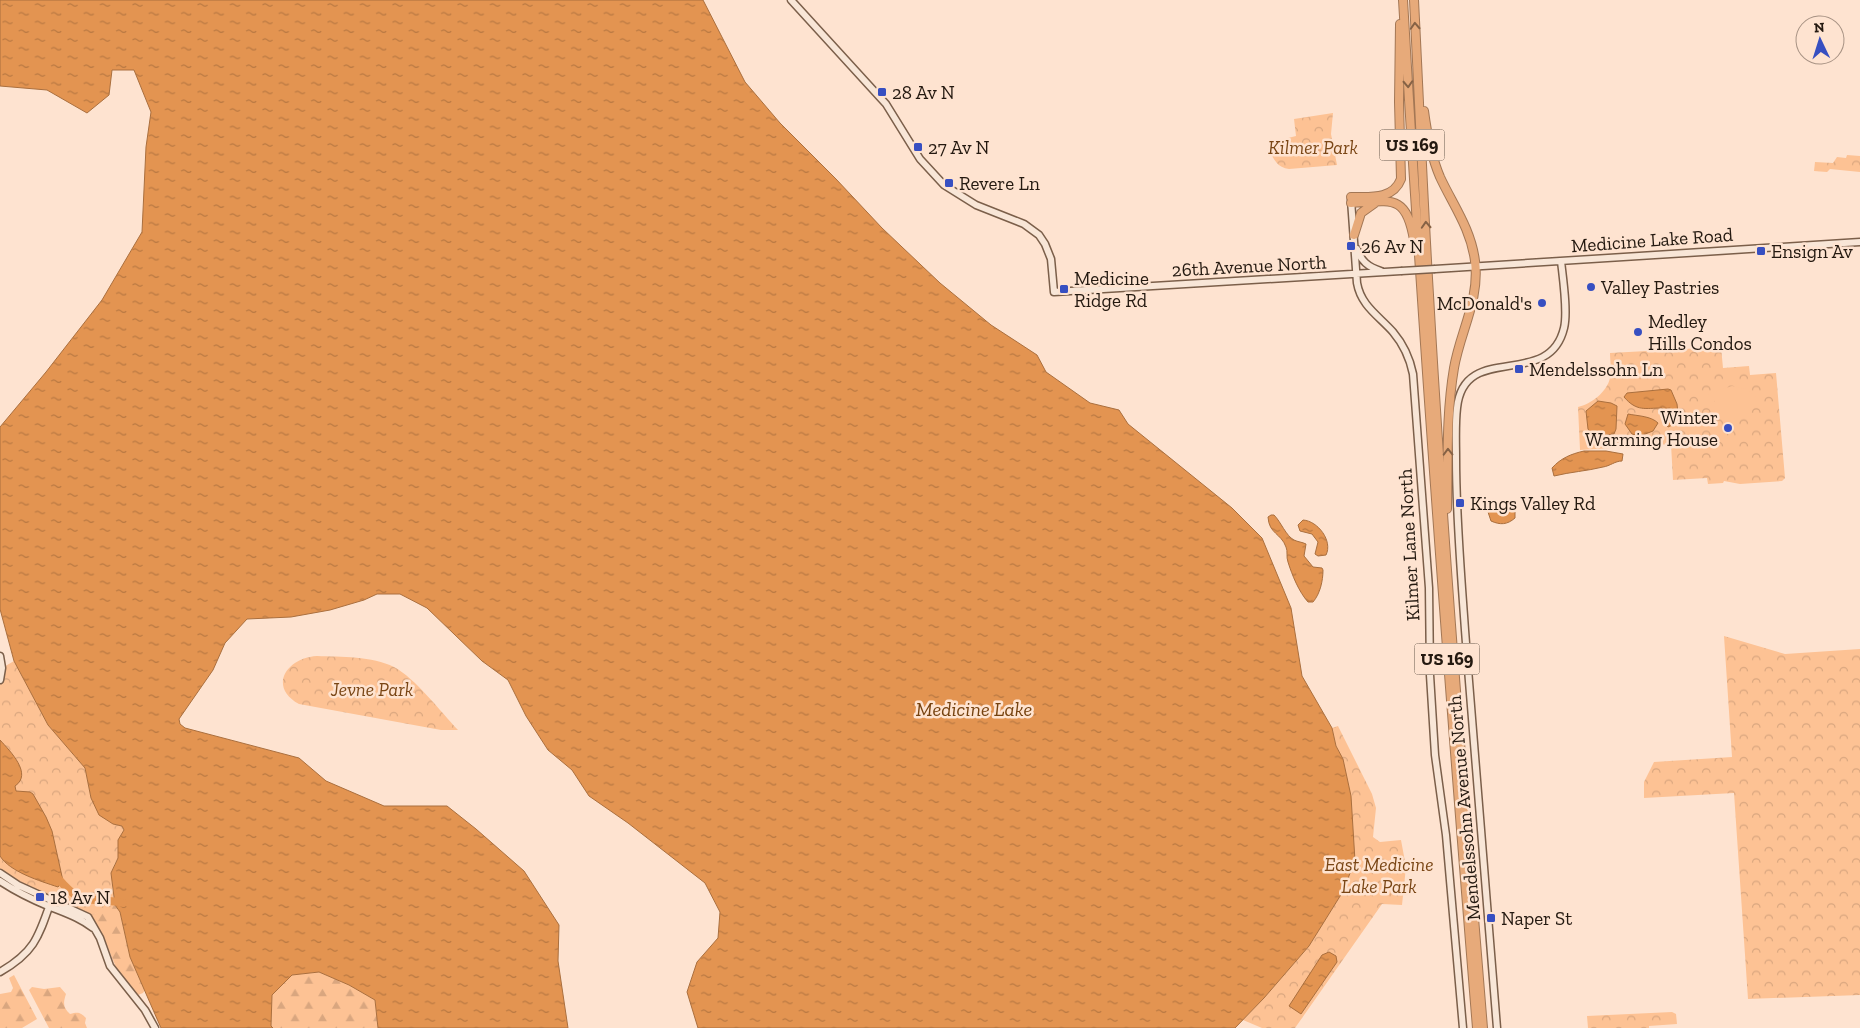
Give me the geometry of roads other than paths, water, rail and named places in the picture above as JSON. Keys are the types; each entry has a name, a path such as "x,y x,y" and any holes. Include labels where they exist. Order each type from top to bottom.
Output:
{"highway":[{"path":"1351,200 1386,195 1398,186 1401,179 1398,102 1400,15 1403,0"},
{"name":"US 169","path":"1403,0 1421,289 1455,767 1477,1028"},
{"name":"US 169","path":"1414,0 1429,292 1446,553 1462,779 1483,1028"},
{"path":"1417,52 1432,155 1440,178 1467,230 1475,267 1473,301 1454,365 1448,406 1446,553"},
{"path":"1351,200 1390,201 1397,203 1404,209 1408,216 1421,289"},
{"path":"1354,238 1361,213 1372,204 1379,202"}],"street":[{"name":"26th Avenue North","path":"791,0 886,104 920,159 944,184 976,205 1024,224 1039,235 1051,259 1054,292 1446,268"},
{"name":"Kilmer Lane North","path":"1351,200 1358,288 1364,302 1402,344 1413,374 1428,588 1430,675 1435,755 1446,835 1463,1028"},
{"path":"1354,238 1359,255 1364,263 1384,272"},
{"name":"Medicine Lake Road","path":"1446,268 1860,242"},
{"name":"Mendelssohn Avenue North","path":"1497,1028 1476,777 1456,496 1456,414 1462,391 1478,374 1492,368 1536,362 1549,353 1557,344 1562,334 1565,314 1561,262"},
{"path":"0,656 2,668 0,680"},
{"path":"0,873 50,903"},
{"path":"0,881 15,890 88,917 96,930 110,966 145,1010 155,1028"},
{"path":"0,972 15,964 34,945 50,903"}],"water":[{"name":"Medicine Lake","path":"0,0 703,0 745,82 780,123 882,228 940,283 991,325 1037,355 1046,372 1090,403 1119,410 1128,424 1232,508 1262,538 1291,608 1302,676 1332,728 1336,746 1343,759 1351,796 1355,861 1342,893 1309,946 1235,1028 698,1028 687,992 697,962 718,938 720,912 705,883 628,823 589,796 572,770 548,750 526,716 508,680 482,661 427,608 400,594 377,594 330,610 291,617 247,619 225,643 213,670 179,719 180,724 185,728 299,758 326,781 384,806 447,806 524,871 559,925 558,961 568,1028 378,1028 375,1000 349,985 319,972 292,975 272,995 271,1026 273,1028 161,1028 130,957 120,912 115,905 111,873 118,858 118,840 124,830 122,826 113,824 99,815 91,798 85,768 48,725 14,661 0,609 0,427 102,300 142,232 146,147 151,112 134,70 112,70 109,95 87,113 47,90 0,86"},
{"path":"1671,390 1677,404 1679,422 1668,427 1663,421 1662,408 1637,407 1624,397 1627,393"},
{"path":"1598,401 1617,406 1614,434 1594,437 1588,429 1586,411"},
{"path":"1628,414 1648,418 1658,423 1653,431 1640,436 1632,434 1625,424"},
{"path":"1584,451 1606,451 1623,454 1622,461 1554,476 1552,468 1559,462 1571,455"},
{"path":"1492,507 1511,509 1515,512 1515,518 1503,524 1491,521 1487,509"},
{"path":"1274,515 1291,538 1306,544 1304,556 1313,567 1322,568 1323,570 1321,587 1313,602 1308,602 1296,583 1287,560 1287,550 1284,542 1269,523 1268,517"},
{"path":"1303,520 1314,524 1323,533 1328,550 1326,555 1318,556 1315,554 1318,542 1312,534 1300,531 1298,525"},
{"path":"0,740 14,756 21,769 22,775 20,781 15,786 16,791 33,794 52,831 63,881 58,887 18,871 0,856"},
{"path":"1329,952 1336,956 1337,962 1301,1014 1289,1006 1322,955"}],"waterway":[{"path":"56,876 69,890 79,897 123,903"}],"place":[{"name":"28 Av N","path":"882,92"},
{"name":"27 Av N","path":"918,147"},
{"name":"Revere Ln","path":"949,183"},
{"name":"26 Av N","path":"1351,246"},
{"name":"Ensign Av","path":"1761,251"},
{"name":"Valley Pastries","path":"1591,287"},
{"name":"Medicine Ridge Rd","path":"1064,289"},
{"name":"McDonald's","path":"1542,303"},
{"name":"Medley Hills Condos","path":"1638,332"},
{"name":"Mendelssohn Ln","path":"1519,369"},
{"name":"Winter Warming House","path":"1728,428"},
{"name":"Kings Valley Rd","path":"1460,503"},
{"name":"18 Av N","path":"40,897"},
{"name":"Naper St","path":"1491,918"}],"park label":[{"name":"Kilmer Park","path":"1313,147"},
{"name":"Jevne Park","path":"372,689"},
{"name":"East Medicine Lake Park","path":"1379,875"}]}
